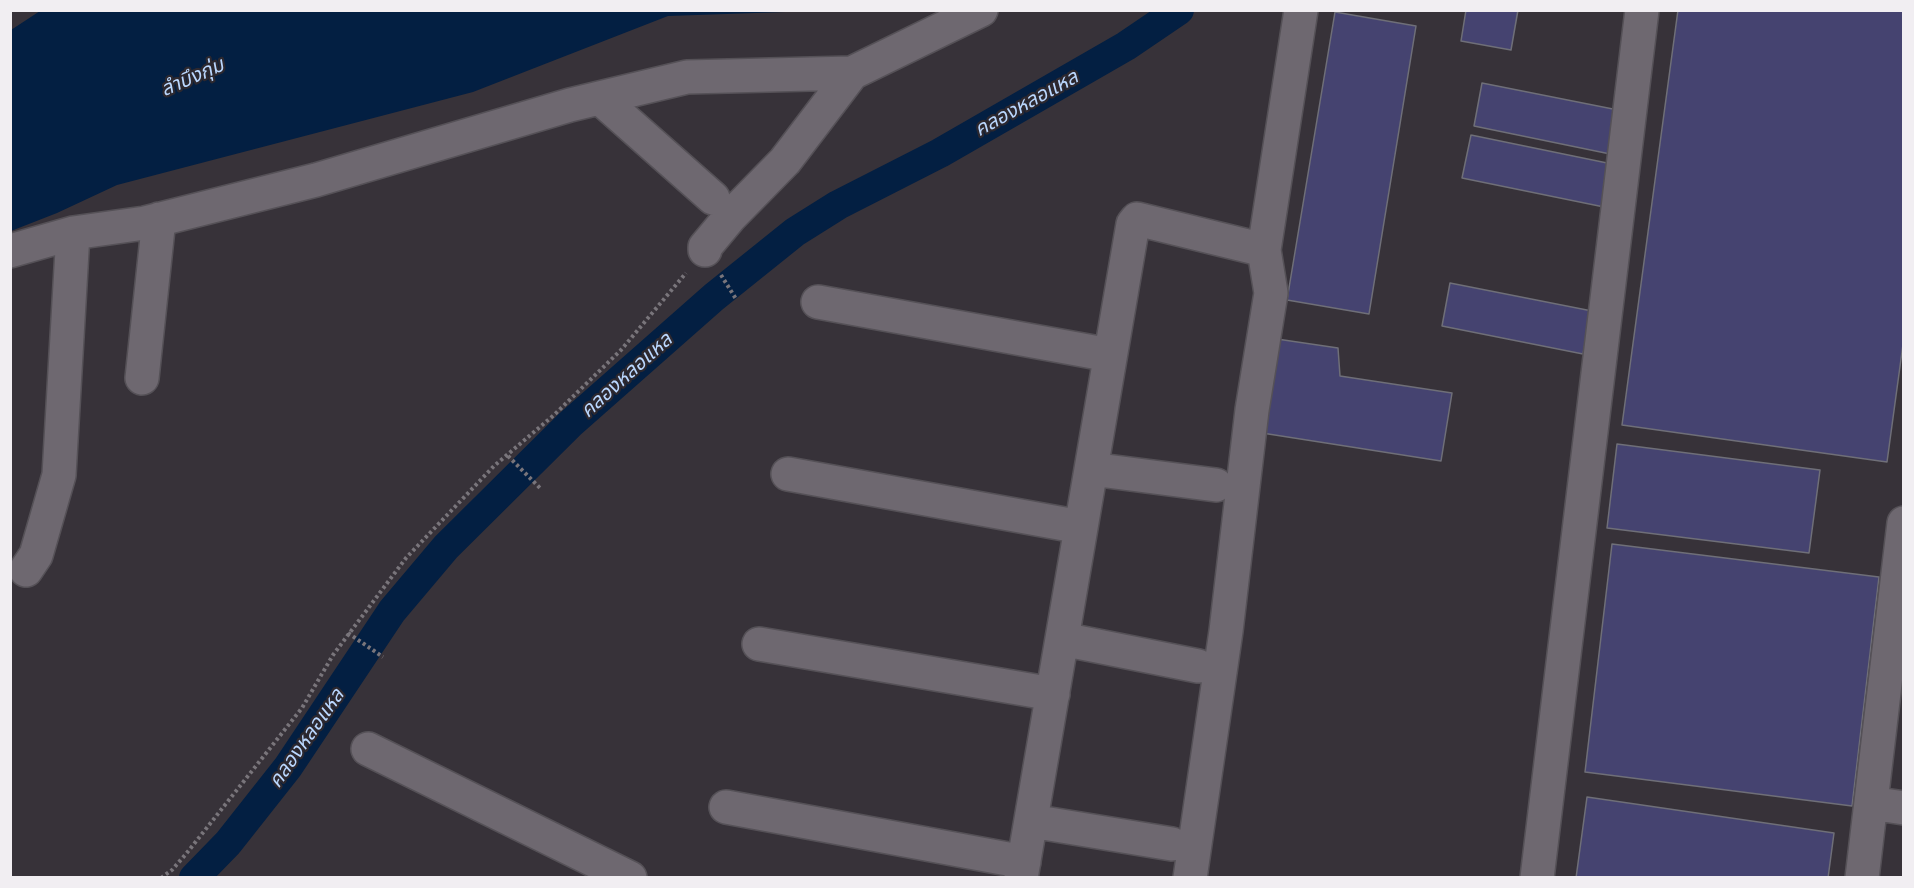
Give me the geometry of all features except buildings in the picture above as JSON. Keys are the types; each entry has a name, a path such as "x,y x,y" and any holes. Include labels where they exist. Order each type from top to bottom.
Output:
{"street":[{"path":"10,251 73,233 159,219 316,180 600,98 687,77 852,73 981,10"},
{"path":"1190,878 1226,631 1252,410 1271,293 1264,250 1301,10"},
{"path":"1537,878 1642,10"},
{"path":"705,250 705,247 730,217 785,161 852,73"},
{"path":"600,98 713,198"},
{"path":"142,378 159,219"},
{"path":"726,807 1023,870 1133,224 1137,219 1264,250"},
{"path":"26,570 36,555 59,475 73,233"},
{"path":"818,302 1110,355"},
{"path":"1091,469 1216,485"},
{"path":"788,474 1081,527"},
{"path":"1862,878 1904,523"},
{"path":"1062,639 1198,666"},
{"path":"759,644 1053,694"},
{"path":"368,749 630,878"},
{"path":"1871,803 1904,808"},
{"path":"1031,821 1172,844"}],"path":[{"path":"161,878 172,870 186,854 302,708 348,633 406,558 494,466 554,415 621,350 705,250"},
{"path":"508,456 540,488"},
{"path":"348,633 383,657"}],"water":[{"name":"ลำบึงกุ่ม","path":"40,11 814,11 668,16 473,92 117,185 57,213 11,231 11,30"}],"waterway":[{"name":"คลองหลอแหล","path":"194,878 228,843 288,767 392,611 446,547 570,424 714,297 795,232 838,205 940,153 1126,46 1179,10"}]}
